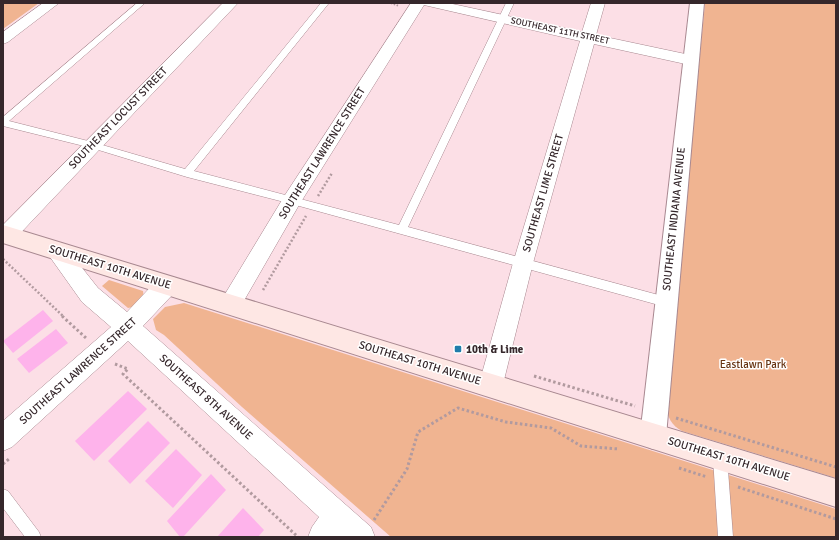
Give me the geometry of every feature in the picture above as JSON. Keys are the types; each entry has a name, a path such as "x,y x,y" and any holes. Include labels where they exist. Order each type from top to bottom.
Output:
{"main road":[{"name":"SOUTHEAST 10TH AVENUE","path":"5,235 491,384 836,493"}],"street":[{"path":"3,39 52,3"},
{"name":"SOUTHEAST LOCUST STREET","path":"5,235 231,3"},
{"name":"SOUTHEAST LAWRENCE STREET","path":"230,304 292,200 418,3"},
{"name":"SOUTHEAST 11TH STREET","path":"429,3 690,60"},
{"name":"SOUTHEAST LIME STREET","path":"491,384 523,263 598,3"},
{"name":"SOUTHEAST INDIANA AVENUE","path":"654,436 655,412 697,3"},
{"name":"SOUTHEAST 8TH AVENUE","path":"57,251 90,295 128,327 330,526 365,532"},
{"name":"SOUTHEAST LAWRENCE STREET","path":"3,438 100,350 128,327 167,285"}],"lane":[{"path":"3,123 141,3"},
{"path":"187,173 325,3"},
{"path":"402,230 510,3"},
{"path":"3,123 92,145 187,173 292,200 666,302"},
{"path":"720,457 726,537"},
{"path":"3,496 34,537"}],"path":[{"path":"3,259 114,364 128,369 123,374 298,537"},
{"path":"243,283 263,290 260,293 268,295"},
{"path":"530,375 836,467"},
{"path":"365,532 407,469 418,432 458,408 506,422 551,428 581,446 626,451"},
{"path":"677,468 836,519"}],"green space":[{"path":"3,3 39,3 3,29"},
{"name":"Eastlawn Park","path":"705,3 836,3 836,478 682,431 673,424 668,414 666,406"},
{"path":"109,280 143,291 144,299 137,306 128,308 102,286"},
{"path":"184,303 836,509 836,537 391,537 242,407 164,335 156,330 153,319 165,307"}],"building":[{"path":"43,310 53,321 13,353 3,341"},
{"path":"56,329 68,343 29,373 17,359"},
{"path":"128,391 147,409 94,461 75,441"},
{"path":"148,421 170,443 130,484 108,461"},
{"path":"176,449 202,475 173,508 145,481"},
{"path":"211,474 226,490 183,537 180,537 167,521"},
{"path":"243,508 264,530 258,537 217,537"}],"place":[{"name":"10th & Lime","path":"458,349"}]}
